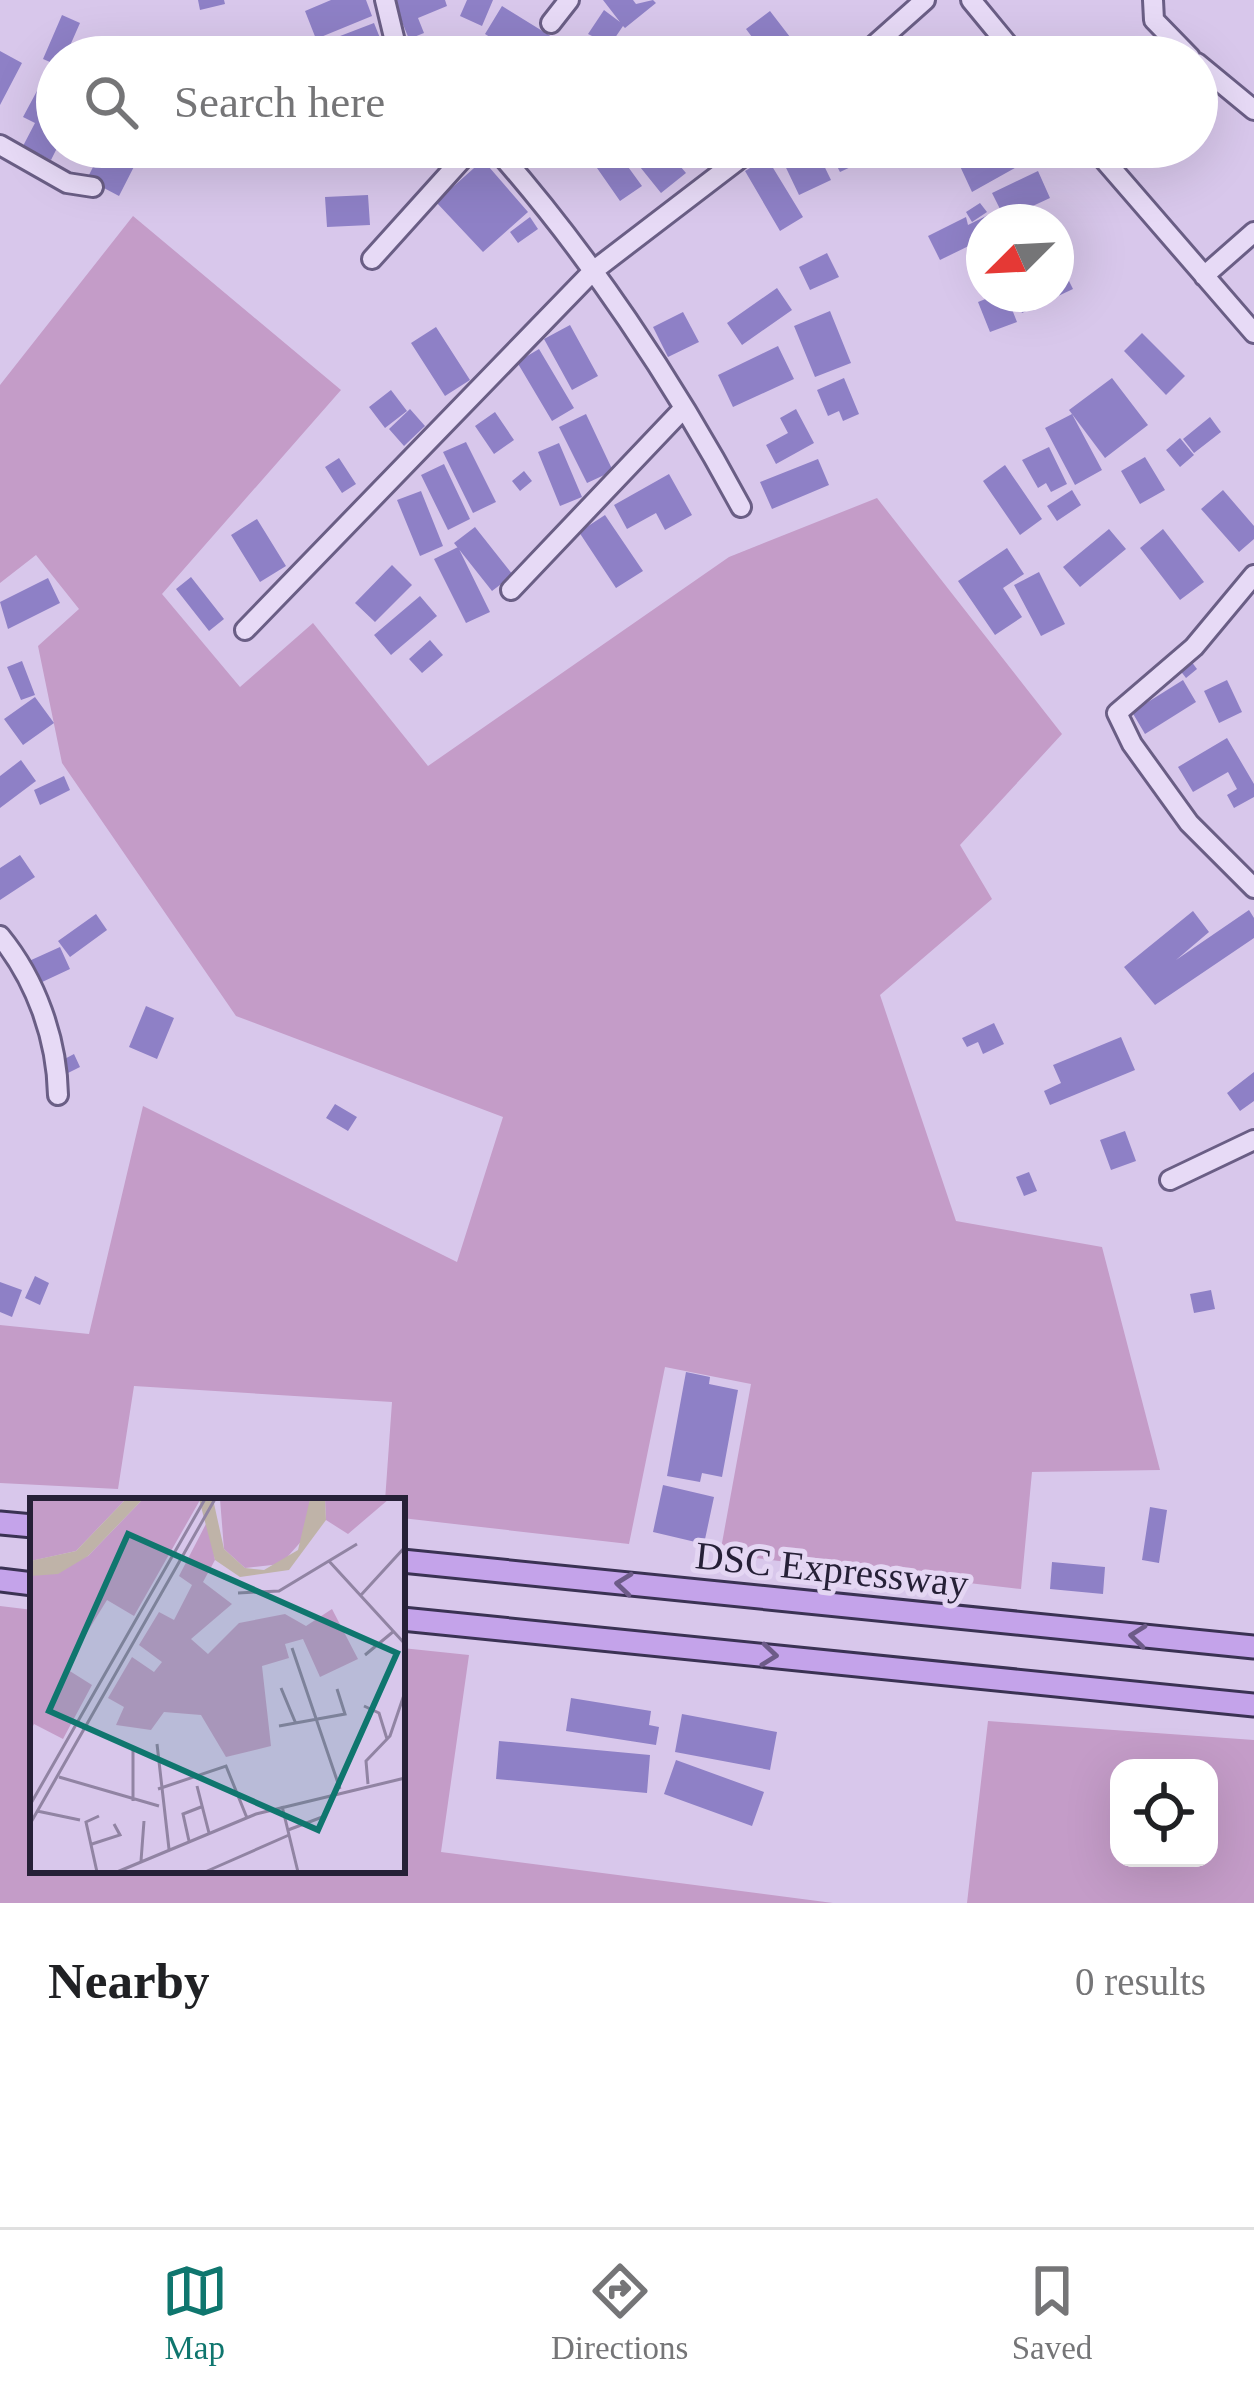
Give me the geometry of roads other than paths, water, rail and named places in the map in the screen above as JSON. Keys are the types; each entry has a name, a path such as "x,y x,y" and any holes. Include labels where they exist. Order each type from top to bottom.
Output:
{"main road":[{"path":"0,1523 30,1526"},
{"name":"DSC Expressway","path":"405,1561 1254,1647"},
{"path":"0,1580 30,1584"},
{"path":"405,1619 1254,1705"}],"street":[{"path":"386,0 394,36"},
{"path":"551,23 569,0"},
{"path":"885,36 925,0"},
{"path":"971,0 1001,36"},
{"path":"1153,0 1154,20 1170,36"},
{"path":"1218,80 1254,110"},
{"path":"0,145 36,165"},
{"path":"41,168 68,183 93,187"},
{"path":"371,259 453,168"},
{"path":"511,168 593,272 684,408 741,507"},
{"path":"245,630 593,272 728,168"},
{"path":"1111,168 1254,333"},
{"path":"1204,276 1254,232"},
{"path":"511,590 684,408"},
{"path":"1254,575 1194,646 1117,712 1132,744 1189,823 1254,888"},
{"path":"0,936 15,953 47,1022 58,1095"},
{"path":"1170,1180 1254,1140"}]}
